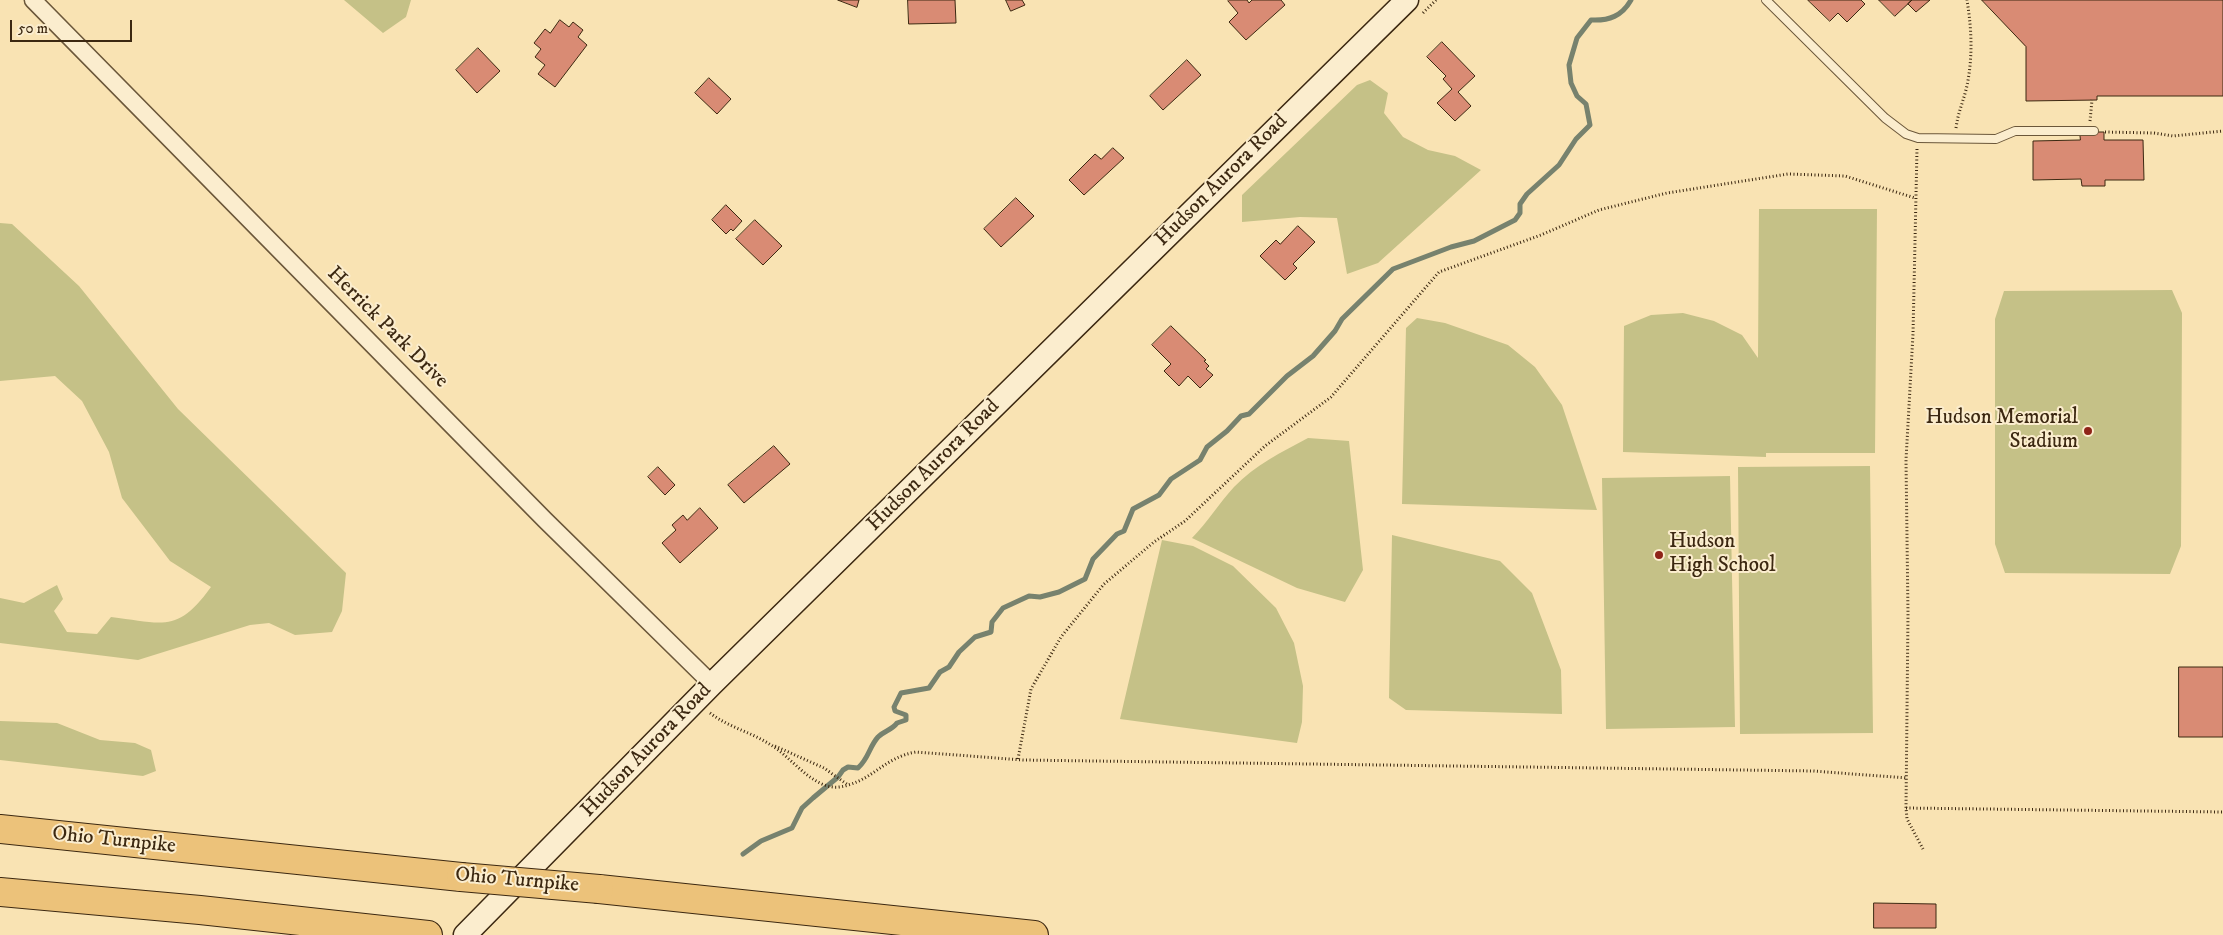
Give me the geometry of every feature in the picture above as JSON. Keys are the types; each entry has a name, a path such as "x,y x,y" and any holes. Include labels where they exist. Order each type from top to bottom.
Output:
{"highway":[{"name":"Ohio Turnpike","path":"0,829 600,889 1034,935"},
{"path":"0,892 200,910 415,934"}],"street":[{"name":"Herrick Park Drive","path":"34,0 545,520 712,684"},
{"name":"Hudson Aurora Road","path":"465,935 712,684 1407,0"}],"lane":[{"path":"1766,0 1885,118 1906,134 1918,138 1996,139 2014,131 2092,131"}],"path":[{"path":"1954,139 1958,110 1965,93 1970,71 1972,41 1967,0"},
{"path":"2092,100 2092,131 2154,133 2173,136 2223,131"},
{"path":"1918,138 1913,334 1906,460 1908,614 1906,808 1907,819 1922,850"},
{"path":"1018,759 1031,689 1062,637 1104,584 1154,542 1185,521 1265,446 1331,397 1439,272 1541,235 1599,210 1667,193 1788,174 1845,176 1915,198"},
{"path":"710,713 729,725 824,768 848,785"},
{"path":"770,744 806,774 822,784 835,788 862,780 900,755 933,752 1018,759 1206,760 1585,768 1813,770 1907,778"},
{"path":"1906,808 2223,812"}],"shaded area":[{"path":"344,0 411,0 406,17 383,33"},
{"path":"1370,80 1388,93 1384,113 1403,137 1428,150 1455,156 1481,170 1378,263 1347,274 1337,218 1300,217 1242,222 1242,195 1357,85"},
{"path":"1759,209 1877,209 1875,453 1766,453 1766,457 1623,452 1624,326 1651,315 1683,313 1714,321 1742,335 1758,358"},
{"path":"0,223 12,224 79,286 178,409 346,573 342,611 332,632 295,635 269,623 250,625 138,660 0,643 0,598 24,603 57,585 63,599 54,611 67,632 97,634 111,617 157,623 178,619 199,602 211,587 170,561 122,498 109,452 82,401 55,376 0,381"},
{"name":"Hudson Memorial Stadium","path":"2172,290 2182,313 2181,546 2170,574 2005,573 1995,544 1995,319 2004,291"},
{"path":"1417,318 1445,323 1508,345 1535,367 1562,405 1597,510 1402,504 1406,328"},
{"path":"1308,438 1349,441 1363,570 1345,602 1297,588 1192,538 1242,479 1269,460"},
{"path":"1870,466 1873,733 1740,734 1738,467"},
{"path":"1730,476 1735,727 1606,729 1602,478"},
{"path":"1392,535 1500,561 1532,593 1561,670 1562,714 1406,710 1389,698"},
{"path":"1162,540 1193,546 1233,566 1276,608 1294,643 1303,686 1302,722 1297,743 1120,719"},
{"path":"0,721 57,723 100,740 135,743 151,750 156,771 143,776 0,760"}],"building":[{"path":"838,0 859,0 857,7"},
{"path":"908,0 955,0 956,23 909,24"},
{"path":"1006,0 1022,0 1025,5 1011,11"},
{"path":"1229,0 1247,0 1249,3 1252,0 1281,0 1285,5 1246,40 1229,22 1238,13"},
{"path":"1808,0 1861,0 1865,4 1847,22 1838,13 1830,21"},
{"path":"1879,0 1912,0 1895,16"},
{"path":"1912,0 1930,0 1916,12 1908,4"},
{"path":"1982,0 2223,0 2223,96 2097,96 2097,100 2026,101 2026,47"},
{"path":"560,20 569,27 573,22 583,30 578,37 587,45 555,87 538,74 545,65 535,57 541,49 534,43 545,29 550,33"},
{"path":"1442,42 1475,76 1458,92 1471,106 1455,121 1437,103 1452,89 1443,79 1446,76 1427,57"},
{"path":"478,48 500,71 477,93 456,70"},
{"path":"1187,60 1201,75 1163,110 1150,96"},
{"path":"709,78 731,99 717,114 695,93"},
{"path":"2080,132 2104,132 2104,140 2143,140 2144,180 2105,180 2105,186 2082,186 2081,179 2033,180 2033,141 2080,140"},
{"path":"1113,148 1124,158 1084,195 1069,180 1095,154 1101,159"},
{"path":"1016,198 1034,216 1001,247 984,229"},
{"path":"726,205 742,221 733,231 731,229 726,234 712,220"},
{"path":"755,220 782,246 763,265 736,239"},
{"path":"1298,226 1315,242 1293,264 1297,268 1285,280 1260,256 1276,240 1280,244"},
{"path":"1171,326 1206,360 1204,361 1209,366 1206,369 1213,375 1200,388 1188,376 1179,386 1164,371 1171,364 1152,345"},
{"path":"774,446 790,464 744,503 728,485"},
{"path":"658,467 675,485 665,495 648,477"},
{"path":"700,508 718,528 680,563 662,543 676,530 672,525 683,515 687,520"},
{"path":"2179,667 2223,667 2223,737 2179,737"},
{"path":"1874,903 1936,904 1936,928 1874,928"}],"waterway":[{"path":"743,854 761,841 792,828 802,808 838,777 843,770 848,767 858,768 878,737 897,723 906,720 906,715 895,711 894,707 901,693 929,688 940,672 949,667 959,652 975,637 991,632 992,622 1003,608 1029,596 1040,597 1059,592 1085,579 1093,559 1117,534 1124,531 1133,509 1159,495 1171,479 1200,460 1207,447 1227,431 1241,416 1249,414 1287,376 1313,356 1335,331 1342,319 1393,269 1451,247 1474,241 1515,220 1520,213 1520,204 1527,194 1559,165 1576,139 1590,125 1586,104 1577,96 1571,83 1569,65 1577,38 1591,20 1604,20 1619,14 1631,0"}],"place":[{"name":"Hudson Memorial Stadium","path":"2088,431"},
{"name":"Hudson High School","path":"1659,555"}]}
